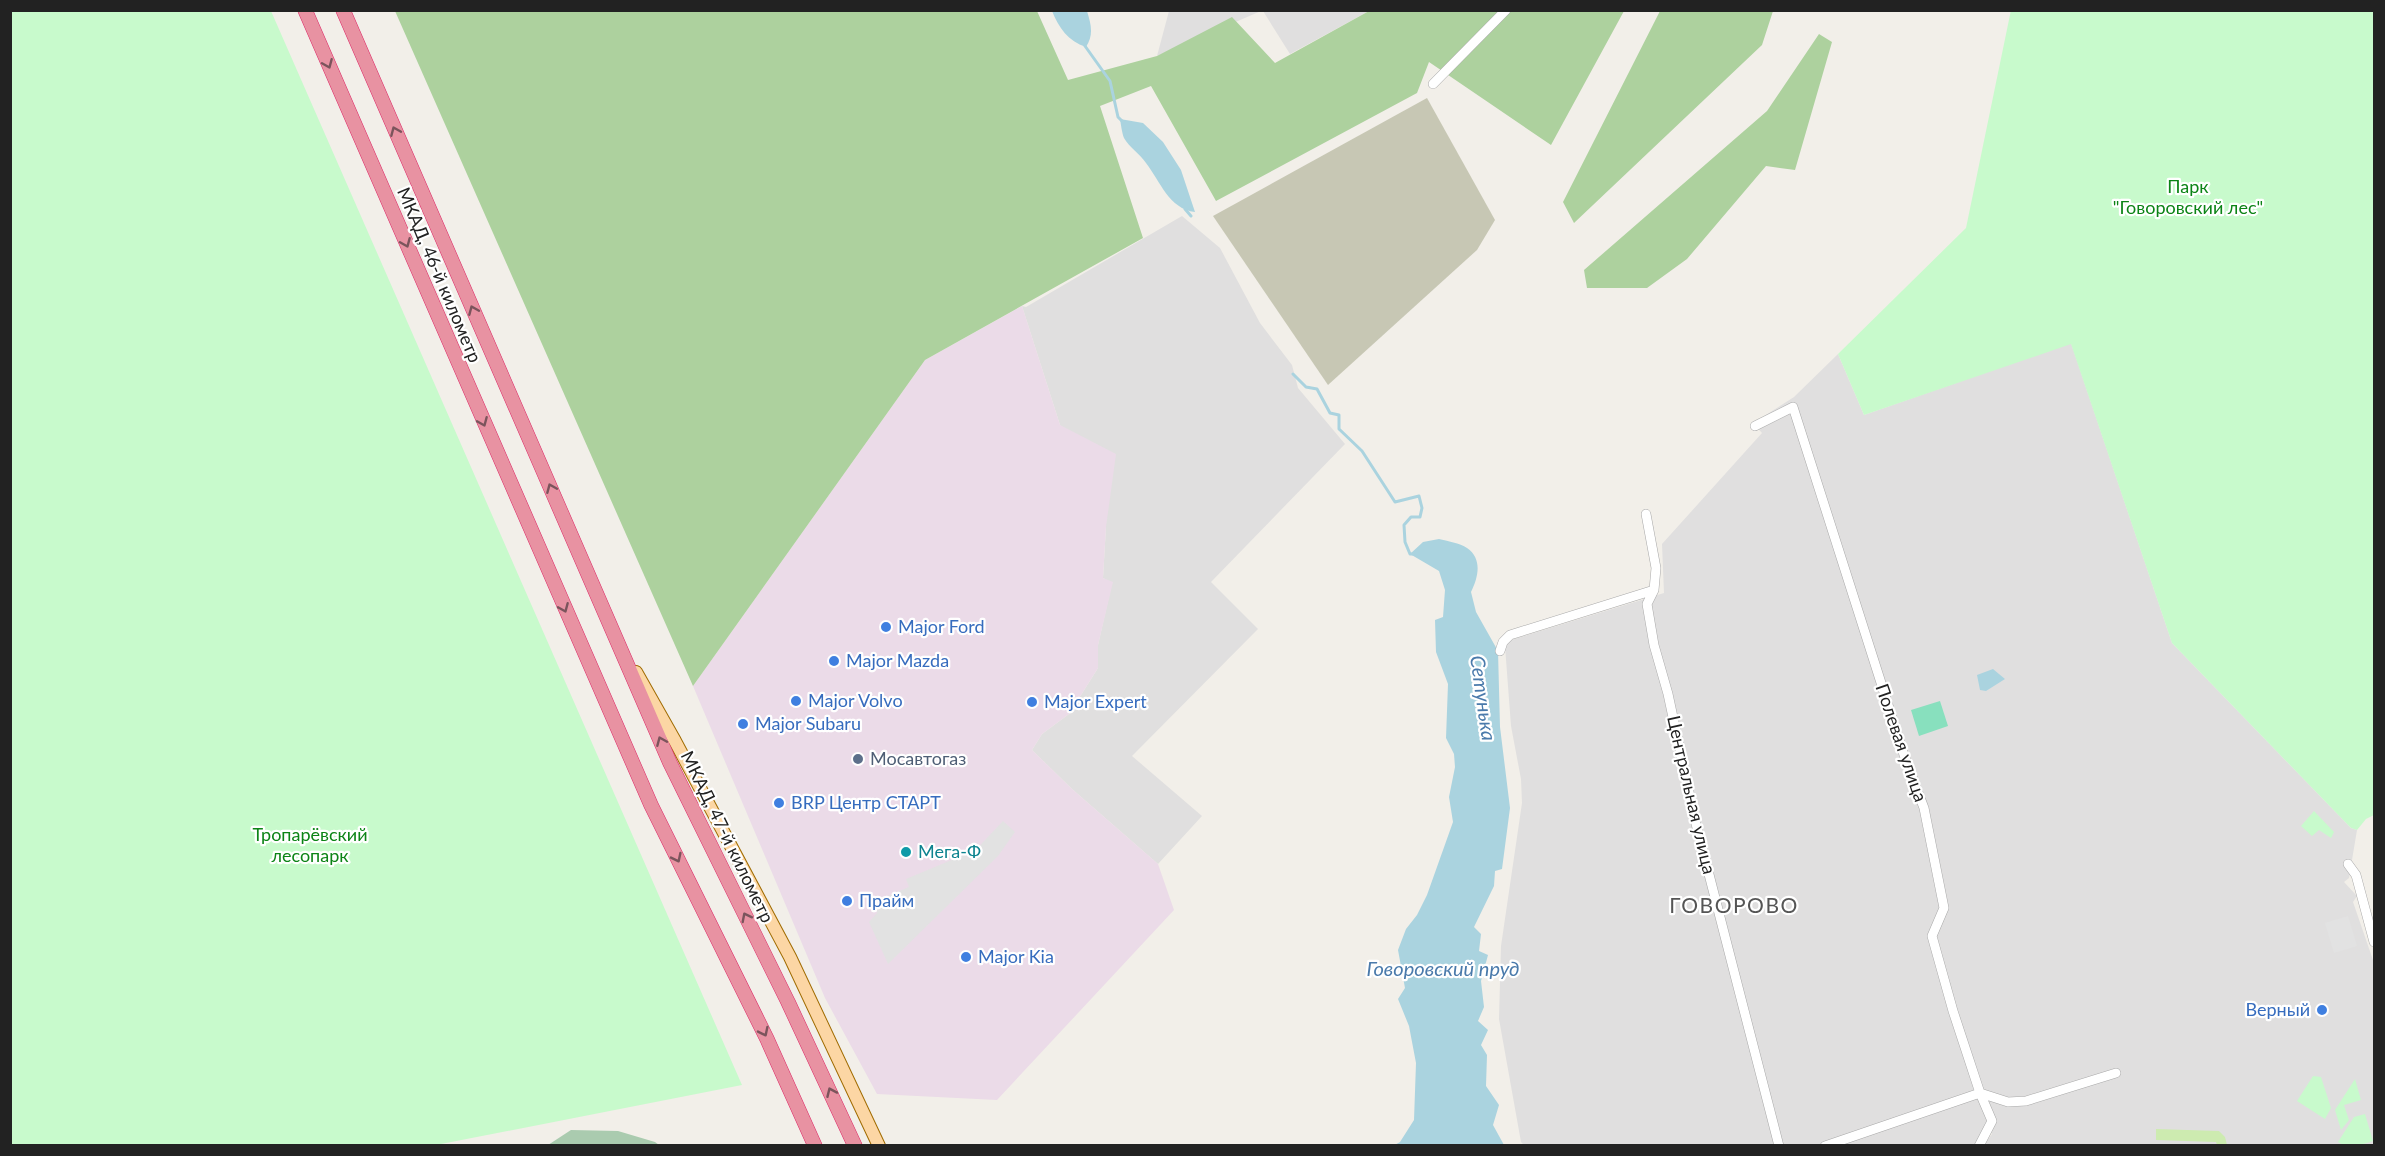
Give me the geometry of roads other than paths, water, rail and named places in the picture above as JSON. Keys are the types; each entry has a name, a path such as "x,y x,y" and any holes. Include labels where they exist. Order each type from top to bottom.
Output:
{"highway":[{"name":"МКАД, 46-й километр","path":"304,10 651,806 767,1039 815,1146"},
{"name":"МКАД, 46-й километр","path":"343,10 574,542"},
{"name":"МКАД, 47-й километр","path":"574,542 683,790 788,1002 855,1146"}],"main road":[{"path":"612,630 681,751 790,957 879,1146"}],"street":[{"path":"1433,84 1506,10"},
{"name":"Полевая улица","path":"1755,426 1793,407 1848,585 1905,758 1924,808 1944,908 1932,936 1953,1011 1980,1093 1992,1121 1979,1146"},
{"name":"Центральная улица","path":"1646,514 1656,568 1654,590 1647,604 1654,645 1668,694 1695,820 1779,1146"},
{"path":"1500,651 1503,642 1510,635 1654,590"},
{"path":"2348,864 2356,875 2374,942"},
{"path":"1825,1146 1980,1093 2008,1102 2026,1101 2116,1073"}],"water":[{"path":"1052,11 1087,11 1091,34 1086,47 1065,33"},
{"path":"1120,119 1143,123 1163,142 1181,170 1195,212 1178,206 1166,193 1144,160 1124,138"},
{"name":"Говоровский пруд","path":"1439,539 1464,546 1472,552 1478,569 1471,592 1476,612 1498,651 1500,727 1510,808 1502,869 1495,871 1494,886 1474,927 1481,934 1479,951 1488,955 1481,981 1484,1007 1478,1021 1488,1030 1481,1045 1487,1055 1486,1086 1499,1105 1493,1125 1504,1145 1393,1146 1400,1142 1414,1120 1416,1063 1409,1026 1398,999 1405,988 1398,950 1406,929 1417,915 1427,895 1453,822 1449,797 1455,767 1454,754 1446,738 1448,684 1436,652 1435,620 1443,617 1445,590 1439,571 1410,554 1423,542"},
{"path":"1993,669 2005,679 1986,691 1980,690 1977,675"}],"waterway":[{"name":"Сетунька","path":"1085,46 1110,81 1118,117 1123,122"},
{"name":"Сетунька","path":"1185,209 1191,216"},
{"name":"Сетунька","path":"1293,374 1306,387 1317,389 1330,413 1339,415 1339,429 1362,451 1395,502 1419,496 1422,508 1420,517 1411,517 1404,525 1405,542 1410,554 1413,554"}],"place":[{"name":"Major Ford","path":"886,627"},
{"name":"Major Mazda","path":"834,661"},
{"name":"Major Volvo","path":"796,701"},
{"name":"Major Expert","path":"1032,702"},
{"name":"Major Subaru","path":"743,724"},
{"name":"Мосавтогаз","path":"858,759"},
{"name":"BRP Центр СТАРТ","path":"779,803"},
{"name":"Мега-Ф","path":"906,852"},
{"name":"Прайм","path":"847,901"},
{"name":"Major Kia","path":"966,957"},
{"name":"Верный","path":"2322,1010"}],"district":[{"name":"ГОВОРОВО","path":"1734,906"}],"park label":[{"name":"Парк \"Говоровский лес\"","path":"2188,198"},
{"name":"Тропарёвский лесопарк","path":"310,845"}]}
